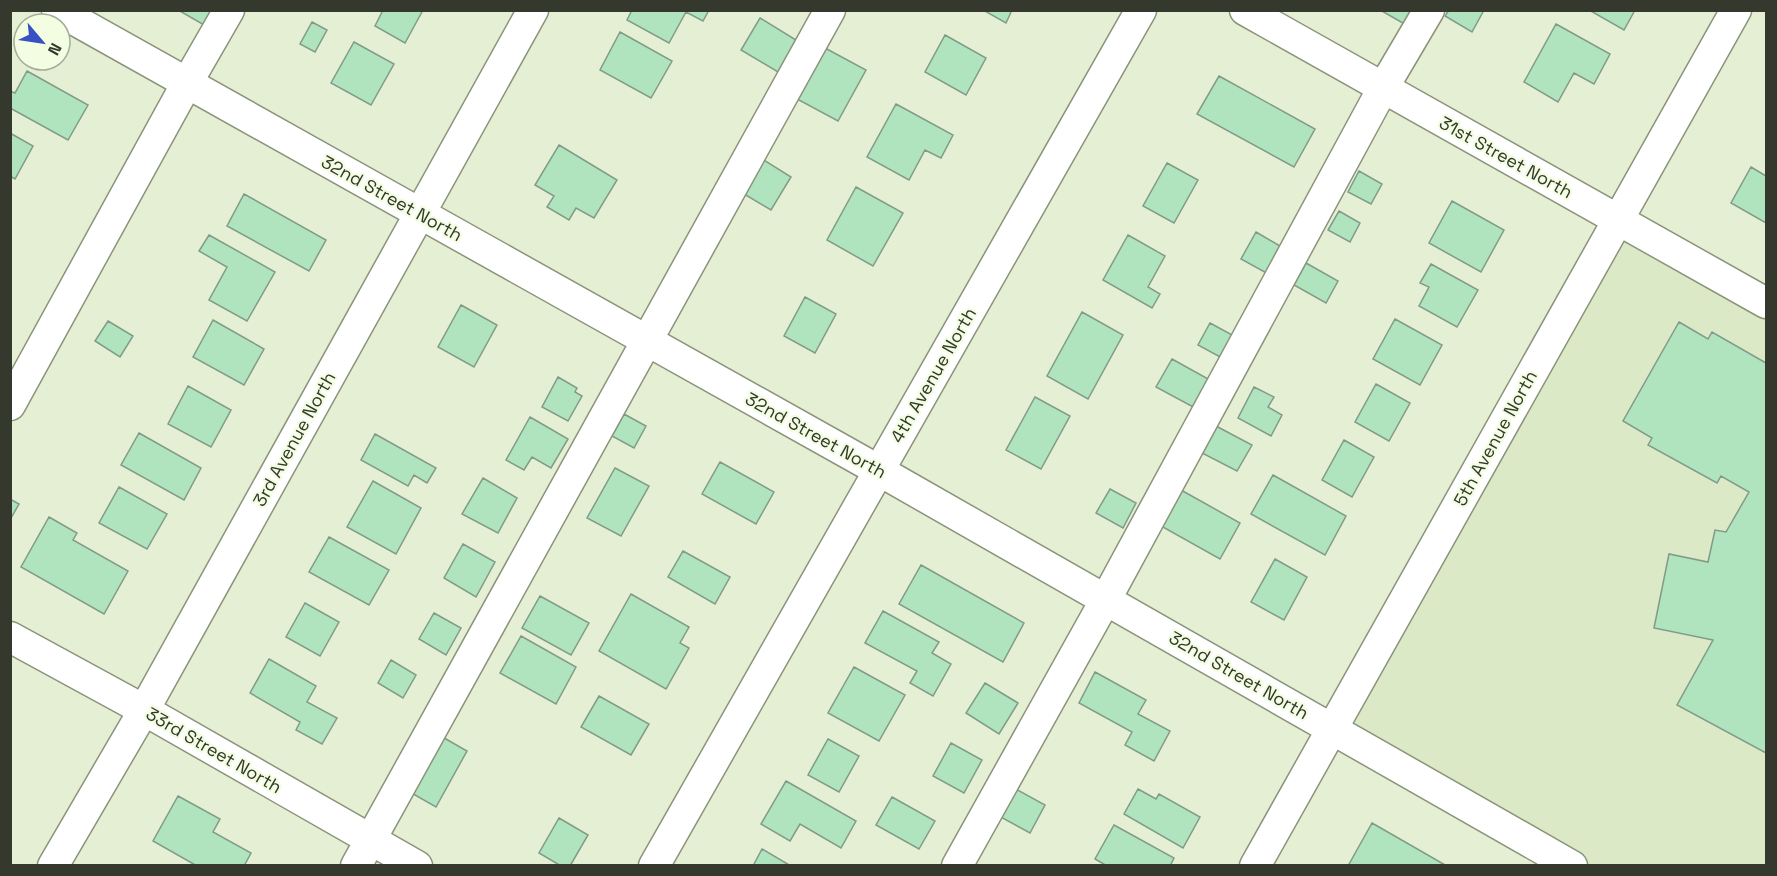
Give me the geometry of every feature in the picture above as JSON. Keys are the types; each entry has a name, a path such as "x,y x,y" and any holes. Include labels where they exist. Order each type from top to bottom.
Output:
{"street":[{"name":"32nd Street North","path":"57,10 878,470 1566,864"},
{"path":"10,405 229,10"},
{"name":"3rd Avenue North","path":"53,866 144,710 533,10"},
{"path":"356,866 830,10"},
{"name":"4th Avenue North","path":"654,866 1141,10"},
{"name":"31st Street North","path":"1245,10 1767,303"},
{"path":"957,866 1106,600 1383,88 1429,10"},
{"name":"5th Avenue North","path":"1255,866 1736,10"},
{"name":"33rd Street North","path":"10,637 144,710 417,866"}],"shaded area":[{"path":"1618,220 1766,304 1766,865 1572,865 1332,728"}],"building":[{"path":"178,10 211,10 204,25"},
{"path":"383,10 423,10 405,43 375,26"},
{"path":"632,10 709,10 703,21 686,12 669,43 627,20"},
{"path":"983,10 1012,10 1006,23"},
{"path":"1380,10 1417,10 1408,26"},
{"path":"1449,10 1484,10 1472,32 1445,16"},
{"path":"1589,10 1635,10 1624,30"},
{"path":"760,18 796,40 778,72 741,50"},
{"path":"312,22 327,30 315,52 300,44"},
{"path":"1556,24 1610,54 1594,84 1574,73 1558,102 1524,82"},
{"path":"620,32 672,61 651,98 600,70"},
{"path":"945,35 986,58 966,95 925,72"},
{"path":"354,42 394,64 371,105 331,83"},
{"path":"825,48 866,70 838,121 797,99"},
{"path":"26,72 29,72 88,105 68,140 10,108 10,91 15,93"},
{"path":"1219,76 1315,129 1294,167 1197,114"},
{"path":"896,104 953,135 941,158 925,150 909,180 867,157"},
{"path":"10,133 33,146 15,179 10,176"},
{"path":"559,145 617,180 594,218 576,208 569,220 547,207 554,196 535,185"},
{"path":"759,157 791,177 771,210 739,191"},
{"path":"1167,163 1198,180 1174,223 1143,206"},
{"path":"1751,167 1766,176 1766,223 1731,203"},
{"path":"1359,171 1382,184 1371,204 1348,192"},
{"path":"856,187 903,213 873,266 827,240"},
{"path":"244,194 326,240 309,271 227,226"},
{"path":"1452,201 1504,230 1481,272 1429,243"},
{"path":"1339,211 1360,223 1350,242 1328,230"},
{"path":"1256,232 1285,249 1270,275 1241,259"},
{"path":"209,235 275,272 247,321 209,300 227,267 199,251"},
{"path":"1128,235 1165,256 1148,287 1160,294 1152,308 1103,280"},
{"path":"1306,263 1338,281 1326,303 1294,285"},
{"path":"1431,264 1478,290 1457,327 1419,306 1429,287 1420,283"},
{"path":"805,297 836,314 815,353 784,336"},
{"path":"461,305 497,325 474,367 438,347"},
{"path":"1082,312 1123,335 1088,399 1047,376"},
{"path":"1395,319 1442,345 1420,385 1373,359"},
{"path":"213,320 264,349 244,385 193,357"},
{"path":"108,321 133,336 120,357 95,341"},
{"path":"1679,322 1708,339 1712,332 1766,363 1766,753 1677,705 1713,640 1654,628 1669,554 1708,562 1715,530 1726,532 1749,492 1721,476 1717,483 1648,445 1652,438 1623,421"},
{"path":"1210,323 1234,336 1222,358 1198,345"},
{"path":"1172,359 1210,380 1195,408 1156,387"},
{"path":"558,377 577,388 575,392 582,396 568,421 542,407"},
{"path":"1376,384 1410,403 1389,441 1355,422"},
{"path":"188,386 231,410 211,447 168,424"},
{"path":"1254,387 1274,397 1268,407 1282,415 1271,436 1238,418"},
{"path":"1035,397 1070,416 1041,469 1006,450"},
{"path":"624,414 646,426 634,448 612,436"},
{"path":"530,417 568,439 551,468 532,457 524,470 506,460"},
{"path":"1216,426 1252,445 1237,471 1202,453"},
{"path":"139,433 201,468 184,500 121,465"},
{"path":"375,434 436,468 427,483 414,475 408,486 361,460"},
{"path":"1344,440 1374,457 1352,497 1322,480"},
{"path":"720,462 774,492 756,524 702,494"},
{"path":"615,468 649,486 621,536 587,518"},
{"path":"1273,475 1346,516 1325,555 1251,514"},
{"path":"483,478 517,498 498,533 462,514"},
{"path":"373,481 421,508 396,554 347,527"},
{"path":"119,487 167,514 147,549 99,523"},
{"path":"1110,489 1136,503 1123,528 1096,513"},
{"path":"1181,490 1240,523 1220,559 1161,526"},
{"path":"10,499 19,504 10,520"},
{"path":"49,517 77,533 73,540 128,571 104,614 21,567"},
{"path":"329,537 389,570 369,605 309,572"},
{"path":"463,544 495,562 476,597 444,578"},
{"path":"683,551 730,577 715,604 668,577"},
{"path":"1275,559 1307,577 1284,620 1251,602"},
{"path":"921,565 1024,623 1003,662 899,604"},
{"path":"631,594 689,627 680,643 689,648 666,689 599,651"},
{"path":"540,596 589,623 571,655 522,628"},
{"path":"305,603 339,622 320,656 286,637"},
{"path":"883,611 939,642 932,653 951,664 933,696 910,683 917,671 865,643"},
{"path":"434,613 461,628 446,655 419,639"},
{"path":"521,636 576,667 556,704 500,673"},
{"path":"269,659 316,686 307,702 337,718 322,744 296,730 300,722 250,693"},
{"path":"391,660 416,675 403,698 378,683"},
{"path":"854,667 905,695 879,741 828,713"},
{"path":"1095,672 1146,700 1138,714 1170,731 1154,761 1125,745 1132,732 1079,703"},
{"path":"985,683 1018,703 999,734 966,713"},
{"path":"599,696 649,724 631,755 581,727"},
{"path":"439,735 467,751 436,807 408,791"},
{"path":"828,739 859,756 839,792 808,775"},
{"path":"951,743 982,760 964,793 933,776"},
{"path":"786,781 856,821 841,848 800,824 790,841 761,824"},
{"path":"1012,787 1045,805 1030,833 997,815"},
{"path":"1138,789 1156,799 1159,794 1200,817 1183,848 1124,814"},
{"path":"178,796 220,819 213,832 251,853 244,866 197,866 153,841"},
{"path":"892,797 935,821 919,849 876,825"},
{"path":"559,818 588,835 570,866 561,866 539,853"},
{"path":"1372,823 1447,866 1348,866"},
{"path":"1114,825 1174,858 1170,866 1107,866 1095,859"},
{"path":"762,849 791,866 753,866"}]}
